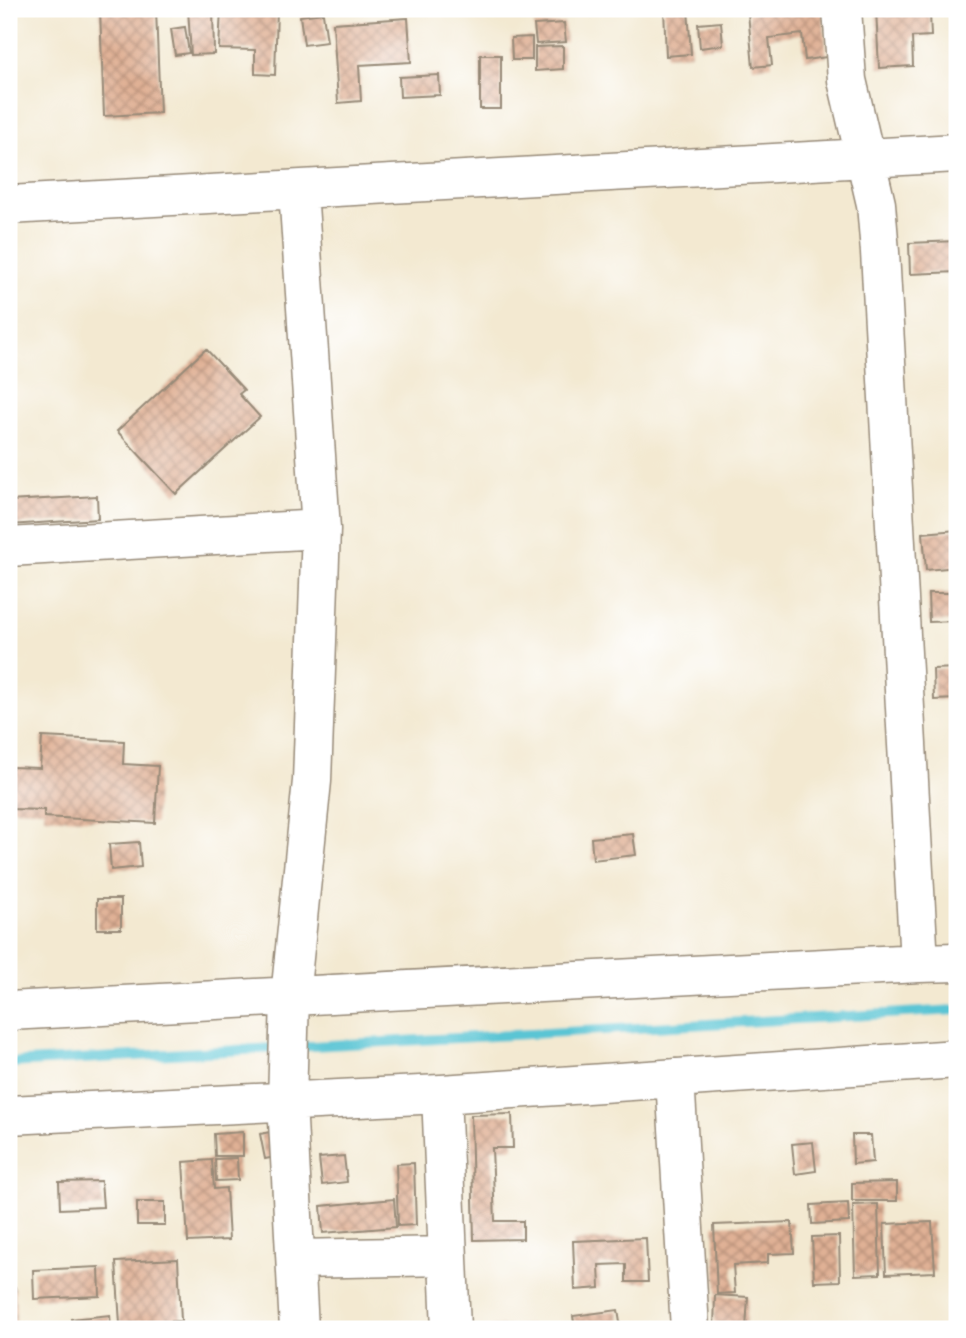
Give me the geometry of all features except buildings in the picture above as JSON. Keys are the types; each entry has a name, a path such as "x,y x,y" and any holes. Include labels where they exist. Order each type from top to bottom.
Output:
{"street":[{"path":"842,9 847,80 876,204 880,252 919,964"},
{"path":"9,205 957,153"},
{"path":"298,190 321,529 312,781 290,997 287,1102 299,1329"},
{"path":"9,547 321,529"},
{"path":"9,1011 957,962"},
{"path":"9,1115 441,1094 957,1059"},
{"path":"675,1078 690,1329"},
{"path":"441,1094 451,1329"},
{"path":"296,1259 448,1255"}],"waterway":[{"path":"9,1063 957,1010"}]}
